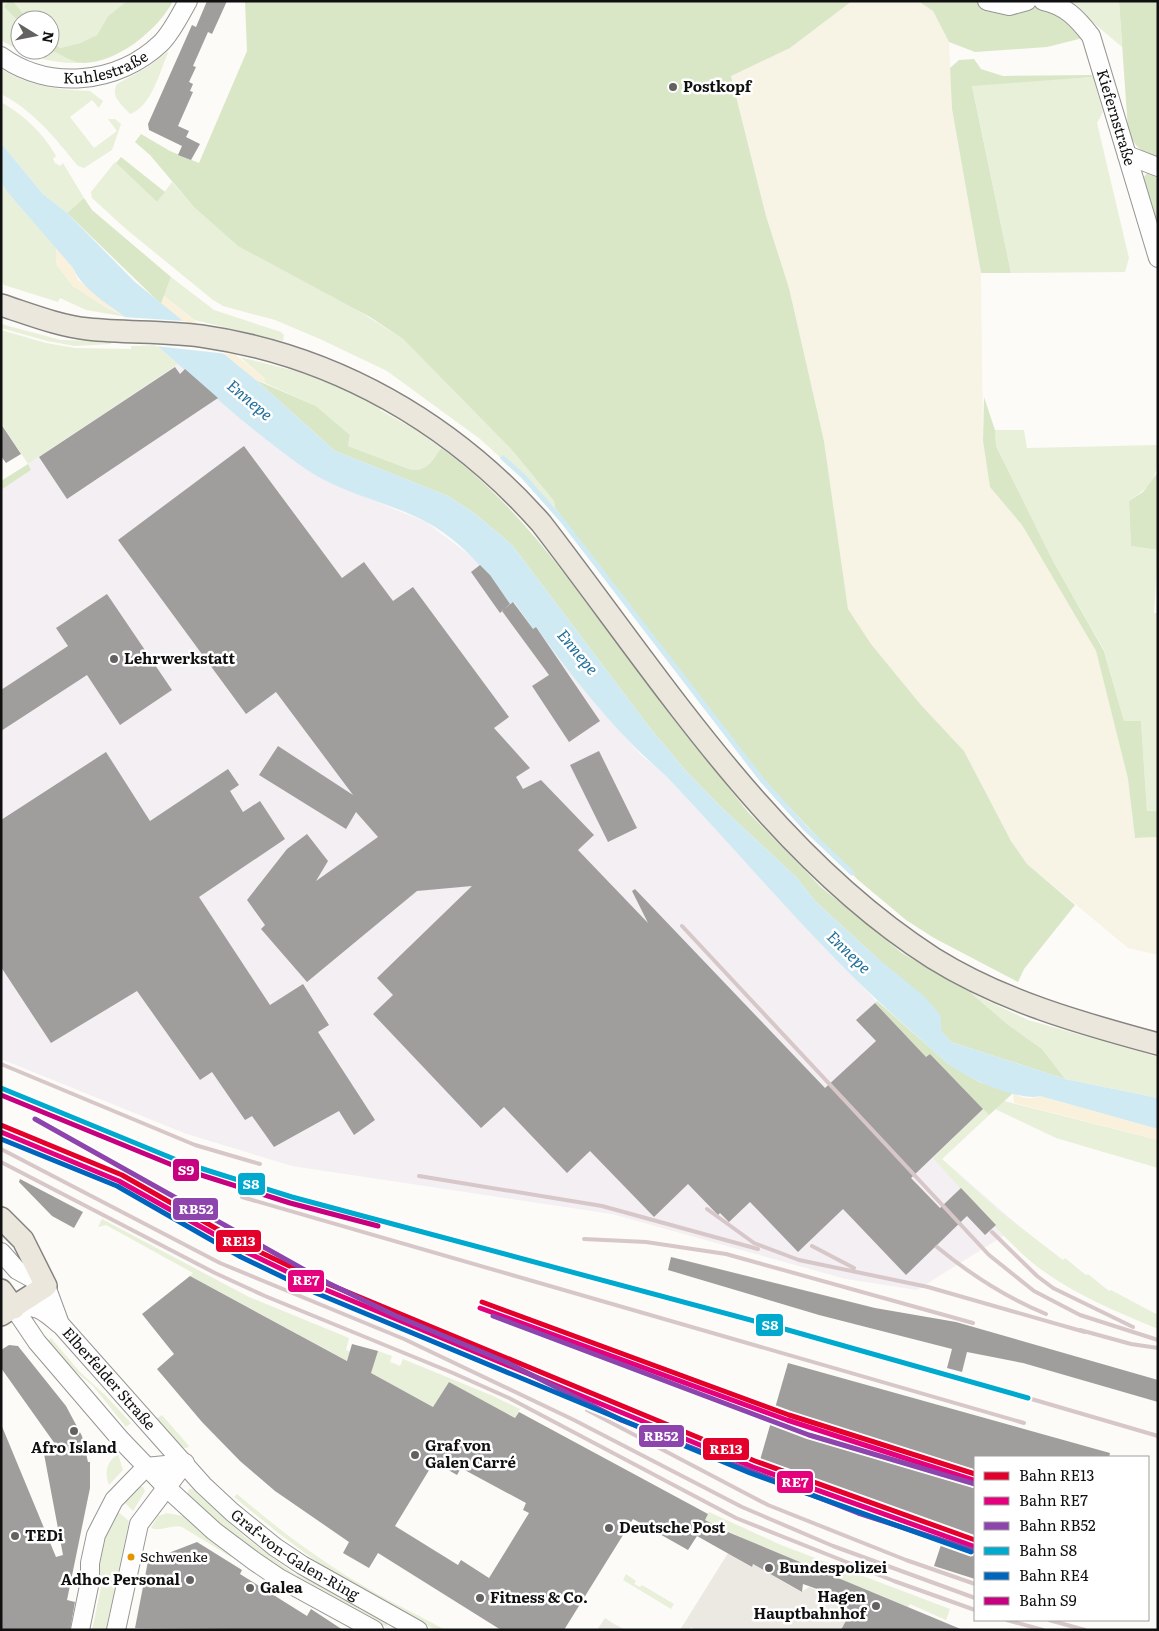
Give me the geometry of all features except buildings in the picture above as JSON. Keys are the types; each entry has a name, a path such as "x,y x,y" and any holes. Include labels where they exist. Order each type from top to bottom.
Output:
{"main road":[{"path":"1,305 79,328 167,332 202,336 268,350 333,371 408,410 457,443 496,476 542,523 726,766 785,832 820,866 891,928 934,958 1006,996 1075,1020 1158,1044"},
{"path":"1,1218 23,1240 46,1286 8,1311 1,1290"}],"street":[{"name":"Kuhlestraße","path":"1,56 20,68 50,78 83,79 102,76 135,62 162,42 188,1"},
{"path":"987,1 1009,6 1027,1"},
{"name":"Kiefernstraße","path":"1043,1 1056,4 1074,14 1090,36 1158,258"},
{"path":"1128,155 1158,167"},
{"path":"1,1252 16,1270 46,1286"},
{"name":"Elberfelder Straße","path":"46,1286 60,1324 116,1389 185,1463"},
{"path":"8,1311 30,1305 45,1312 60,1324"},
{"name":"Elberfelder Straße","path":"8,1311 146,1467 168,1489"},
{"path":"80,1630 90,1581 90,1563 96,1535 114,1500 146,1467 185,1463"},
{"path":"116,1630 140,1524 146,1512 168,1489 185,1463"},
{"name":"Graf-von-Galen-Ring","path":"185,1463 203,1485 232,1512 275,1547 302,1565 418,1630"},
{"name":"Graf-von-Galen-Ring","path":"168,1489 214,1531 254,1561 279,1578 369,1629"}],"shaded area":[{"path":"852,1 918,1 933,11 949,42 952,109 981,273 983,441 990,487 1022,525 1096,651 1128,779 1135,838 1158,837 1158,955 1128,948 1027,864 1011,841 964,751 921,705 871,644 848,609 824,441 789,288 766,216 731,75 790,48"},
{"path":"178,364 307,470 328,482 426,522 476,560 490,575 510,604 513,602 533,629 536,627 591,699 641,755 666,776 876,1001 925,1043 1013,1093 942,1159 1019,1226 917,1290 846,1279 612,1214 292,1166 184,1133 1,1059 1,490 31,470 28,464"},
{"path":"728,1553 751,1567 753,1564 801,1592 809,1587 846,1600 846,1606 851,1612 841,1630 696,1630 691,1627 689,1630 680,1630"},
{"path":"605,1618 611,1622 625,1630 597,1630"}],"green space":[{"path":"1,1 8,1 4,7 10,13 10,45 1,40"},
{"path":"8,1 13,1 20,10 10,10 10,13 4,7"},
{"path":"13,1 127,1 108,16 97,35 80,43 60,48 60,10 20,10"},
{"path":"127,1 173,1 166,12 147,33 122,51 96,62 83,63 60,55 60,48 80,43 97,35 108,16"},
{"path":"245,1 852,1 790,48 731,76 766,216 789,288 824,441 848,609 871,644 921,705 964,751 1011,841 1027,864 1075,905 1024,969 1018,982 934,938 906,920 857,879 763,779 555,508 554,501 511,449 403,339 370,317 238,246 193,206 150,155 135,142 141,134 170,151 199,163 247,51"},
{"path":"918,1 977,1 995,8 1035,6 1063,10 1083,38 1047,47 975,52 949,42 933,11"},
{"path":"1056,1 1119,1 1122,47 1071,4"},
{"path":"1119,1 1158,1 1158,159 1139,148 1128,130"},
{"path":"167,52 154,88 144,104 130,114 116,97 115,89 117,84 148,67"},
{"path":"60,54 81,63 70,63 49,60 60,60"},
{"path":"974,59 981,69 1003,76 1091,75 1093,77 972,86 1011,273 981,273 952,109 950,68 959,60"},
{"path":"1,69 22,79 44,86 90,91 103,101 99,108 92,100 70,117 94,148 117,131 108,119 115,119 121,124 112,150 84,168 78,166 33,116 1,94"},
{"path":"1093,77 1103,112 1097,123 1129,258 1125,272 1011,273 972,85"},
{"path":"1,102 18,113 39,133 56,156 53,159 55,163 60,166 63,163 84,198 67,213 43,194 1,143"},
{"path":"121,157 165,192 157,202 116,163"},
{"path":"115,162 157,202 172,182 193,206 403,339 511,449 554,501 555,508 504,456 501,458 480,439 387,371 275,320 223,306 213,300 126,229 92,198 91,192"},
{"path":"1147,173 1158,178 1158,232 1143,178"},
{"path":"1,182 8,193 56,248 56,264 73,286 107,308 127,317 86,310 60,298 58,302 4,285 1,280"},
{"path":"84,198 92,210 171,277 161,304 67,213"},
{"path":"171,277 214,310 281,332 284,335 283,341 194,320 164,296"},
{"path":"1,324 61,340 111,341 111,344 75,346 47,341 1,328"},
{"path":"1,330 46,343 75,348 131,349 131,346 157,345 178,364 28,464 1,423"},
{"path":"240,357 307,374 308,371 382,407 380,410 414,429 441,448 425,470 409,469 348,446 350,435 316,406 265,383 264,378"},
{"path":"256,380 316,406 350,435 348,446 415,470 425,468 441,448 467,468 491,490 536,538 615,642 617,641 659,696 659,701 748,812 821,887 902,953 971,993 1007,1024 1042,1049 1065,1079 951,1042 876,957 816,902 796,877 721,807 686,771 650,728 512,545 474,513 448,496 335,451"},
{"path":"984,397 995,430 996,446 1053,561 1104,651 1124,721 1141,721 1147,811 1158,811 1158,837 1135,838 1128,779 1096,651 1022,525 990,487 983,441"},
{"path":"995,430 1024,430 1027,448 1158,445 1154,478 1145,489 1129,501 1131,546 1158,550 1154,613 1158,613 1158,811 1147,812 1141,721 1124,721 1104,650 1053,561 996,446"},
{"path":"28,464 31,470 1,490 1,481"},
{"path":"1158,472 1158,550 1131,546 1129,501 1143,492"},
{"path":"971,993 1028,1020 1158,1057 1158,1098 1065,1079 1042,1049 1007,1024"},
{"path":"877,1001 947,1063 979,1082 1013,1093 989,1115 930,1054 926,1057 875,1003"},
{"path":"1004,1101 1158,1140 1158,1168 1056,1138 995,1109"},
{"path":"983,1109 989,1115 942,1159 997,1209 1063,1260 1065,1258 1109,1291 1111,1290 1158,1315 1158,1329 1081,1294 1039,1268 998,1230 933,1158"},
{"path":"102,1219 249,1297 349,1338 346,1350 364,1357 378,1351 392,1356 390,1362 400,1366 403,1359 520,1409 515,1418 449,1382 433,1407 190,1276 193,1273 106,1225 98,1227"},
{"path":"51,1338 79,1371 131,1423 126,1427 93,1386 70,1367 48,1341"},
{"path":"162,1415 189,1446 187,1448 181,1447 156,1419"},
{"path":"118,1454 123,1470 109,1485 107,1467"},
{"path":"139,1487 143,1487 145,1491 133,1511 124,1502"},
{"path":"189,1489 192,1489 245,1537 296,1575 320,1583 387,1621 387,1626 380,1625 273,1565 218,1523 187,1495"},
{"path":"237,1494 316,1556 376,1593 445,1630 435,1630 325,1568 234,1497"},
{"path":"117,1511 129,1521 106,1630 92,1630 102,1583 98,1566 103,1539"},
{"path":"709,1512 781,1545 950,1609 946,1620 910,1604 908,1607 730,1532 705,1520"},
{"path":"167,1513 189,1519 232,1555 231,1557 182,1527 151,1528 158,1516"},
{"path":"626,1574 636,1581 634,1584 640,1587 642,1585 674,1604 671,1609 623,1580"}],"sand":[{"path":"56,248 73,268 78,280 127,317 107,308 73,286 56,264"},
{"path":"164,296 264,378 265,383 256,380 161,304"},
{"path":"1013,1093 1026,1098 1040,1096 1158,1129 1158,1140 1014,1103"}],"water":[{"name":"Ennepe","path":"1,143 43,194 67,213 135,282 256,380 335,451 448,496 474,513 512,545 650,728 686,771 721,807 796,877 816,902 876,957 925,997 941,1016 941,1030 951,1042 1065,1079 1158,1098 1158,1129 1040,1096 1031,1097 1006,1092 966,1075 943,1060 850,974 666,776 613,724 581,687 536,627 533,629 514,602 510,604 480,565 456,542 429,523 401,510 333,484 307,470 241,419 128,319 92,293 73,268 8,193 1,182"}],"pier":[{"path":"122,317 185,321 228,354 155,346"}],"waterway":[{"path":"503,458 523,476 562,520 762,780 806,829 852,873"}],"railway":[{"path":"682,926 989,1255 1034,1291 1080,1315 1158,1340"},
{"path":"1,1064 195,1145 260,1164"},
{"path":"1,1149 220,1263 404,1339 574,1420 742,1507 833,1546 974,1598"},
{"path":"1,1162 215,1273 265,1296 509,1398 736,1518 894,1581 974,1610"},
{"path":"419,1176 602,1206 758,1249"},
{"path":"242,1197 1024,1423"},
{"path":"707,1209 754,1243 799,1260 928,1287 1085,1332"},
{"path":"992,1232 1037,1276 1053,1288 1133,1327"},
{"path":"584,1239 646,1242 726,1254 973,1323"},
{"path":"812,1246 854,1268"},
{"path":"937,1247 989,1285 1046,1314"},
{"path":"1080,1330 1131,1344 1158,1348"},
{"path":"1028,1398 1158,1436"},
{"path":"587,1410 768,1505 906,1560 974,1584"},
{"path":"1011,1621 1043,1630"},
{"path":"1053,1621 1085,1630"}],"rail line":[{"name":"S8","path":"1,1088 184,1163 292,1197 788,1330 1028,1398"},
{"name":"S9","path":"1,1095 182,1169 290,1203 378,1226"},
{"name":"RB52","path":"35,1119 328,1283 394,1315 506,1362 621,1420 858,1513 974,1551"},
{"name":"RE13","path":"1,1125 122,1175 247,1246 321,1281 755,1461 974,1540"},
{"name":"RE7","path":"1,1132 119,1181 244,1251 319,1287 753,1467 973,1546"},
{"name":"RE4","path":"1,1139 117,1186 241,1257 316,1293 750,1473 971,1552"},
{"name":"RE13","path":"482,1302 789,1415 974,1474"},
{"name":"RE7","path":"480,1308 787,1420 973,1480"},
{"name":"RB52","path":"493,1316 809,1435 974,1484"}],"place":[{"name":"Postkopf","path":"673,87"},
{"name":"Lehrwerkstatt","path":"114,659"},
{"name":"Afro Island","path":"74,1431"},
{"name":"Graf von Galen Carré","path":"415,1455"},
{"name":"Deutsche Post","path":"609,1528"},
{"name":"TEDi","path":"15,1536"},
{"name":"Schwenke","path":"131,1557"},
{"name":"Bundespolizei","path":"769,1568"},
{"name":"Adhoc Personal","path":"190,1580"},
{"name":"Galea","path":"250,1588"},
{"name":"Fitness & Co.","path":"480,1598"},
{"name":"Hagen Hauptbahnhof","path":"876,1606"}]}
